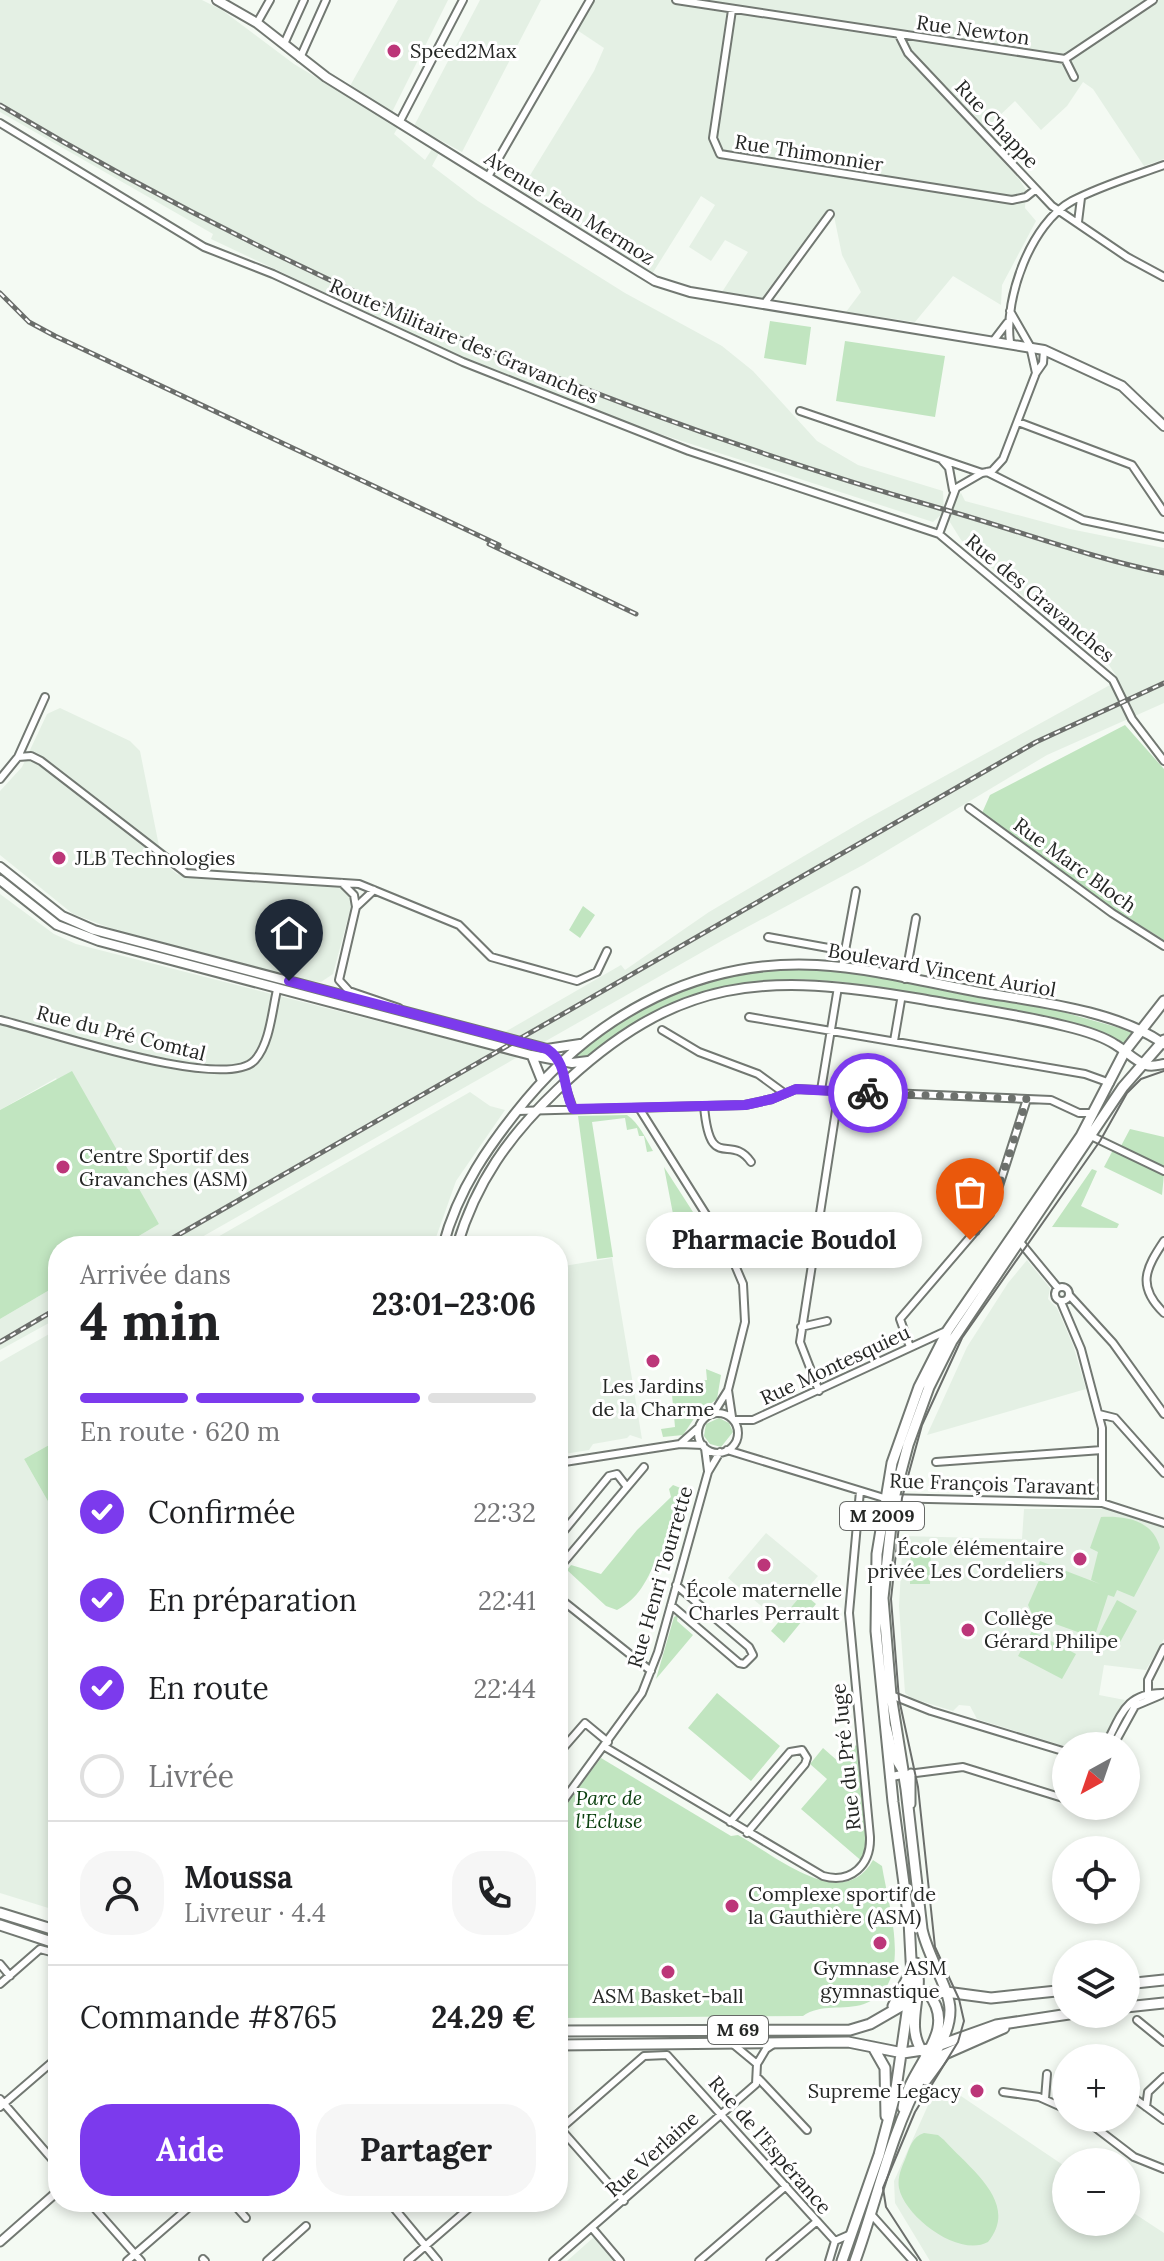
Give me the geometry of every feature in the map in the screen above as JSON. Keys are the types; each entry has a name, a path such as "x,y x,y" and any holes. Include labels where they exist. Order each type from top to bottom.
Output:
{"main road":[{"name":"Avenue Jean Mermoz","path":"217,0 228,2 300,58 655,281 690,292 1030,346 1062,356 1122,386 1148,407 1164,426"},
{"path":"1148,407 1164,418"},
{"path":"0,867 62,916 94,930 547,1049 580,1044"},
{"path":"0,880 44,916 72,932 277,990 531,1055 560,1061 588,1061"},
{"name":"Boulevard Vincent Auriol","path":"447,1236 465,1185 517,1111 560,1061 629,1010 697,980 756,967 842,967 1071,1009 1141,1028 1163,1042"},
{"name":"Boulevard Vincent Auriol","path":"460,1236 469,1207 489,1168 536,1111 588,1061 637,1027 697,999 760,985 838,985 1064,1026 1096,1035 1123,1055 1145,1065"},
{"name":"M 2009","path":"842,2261 914,2091 940,2045 950,2013 946,1992 926,1950 908,1774 891,1695 883,1598 889,1498 916,1420 940,1365 973,1308 1020,1242 1089,1132 1094,1113 1123,1055 1164,1001"},
{"name":"M 2009","path":"855,2261 865,2233 866,2208 914,1997 912,1948 890,1777 876,1631 877,1554 910,1408 948,1330 1006,1244 1123,1087 1163,1042"},
{"path":"547,1049 560,1061 564,1083"},
{"path":"531,1055 542,1081"},
{"path":"1145,1065 1164,1064"},
{"path":"1006,1244 1020,1242 1022,1222"},
{"path":"0,1913 48,1928"},
{"path":"0,1925 48,1941"},
{"path":"912,1948 919,1971 914,1997 913,2034 925,2050"},
{"path":"891,2010 913,1966"},
{"path":"1140,1983 1164,1980"},
{"name":"M 69","path":"568,2031 850,2030 870,2024 914,1997 928,1993 946,1992 983,1998 1052,1991"},
{"path":"902,2121 905,2094 925,2050 940,2031 941,2017 928,1993"},
{"path":"1140,2006 1164,2003"},
{"name":"M 69","path":"568,2045 856,2043 903,2053 925,2050 1014,2022 1052,2016"},
{"path":"914,2091 945,2054 1014,2022"},
{"path":"873,2047 885,2068 887,2124"}],"street":[{"path":"257,23 270,0"},
{"path":"284,44 304,0"},
{"path":"300,58 326,0"},
{"path":"400,121 463,0"},
{"path":"489,175 590,0"},
{"name":"Rue Newton","path":"676,0 1065,59"},
{"path":"1074,77 1065,59 1153,0"},
{"name":"Rue Thimonnier","path":"732,10 713,138 720,154 1012,200 1026,197 1036,189"},
{"name":"Rue Chappe","path":"899,35 908,53 1036,189 1080,225 1164,277"},
{"name":"Route Militaire des Gravanches","path":"0,123 204,247 273,274 463,362 689,451 939,534"},
{"path":"1010,342 1007,323 1018,275 1049,221 1059,210 1081,197 1164,165"},
{"path":"1080,225 1077,218 1081,197"},
{"path":"764,304 830,214"},
{"path":"1010,311 1030,346 1036,373"},
{"path":"994,340 1007,323"},
{"path":"939,458 949,468 952,494 1003,459 1036,373 1043,363 1044,350"},
{"path":"1043,363 1062,356"},
{"path":"800,411 984,472 1026,489 1083,520 1164,537"},
{"path":"1018,422 1132,465 1164,512"},
{"name":"Rue des Gravanches","path":"952,494 939,534 1113,680 1132,719 1164,761"},
{"path":"0,779 18,757 45,697"},
{"path":"18,757 31,756 41,761 186,873 341,882 374,890 459,925 491,957 577,981 592,977 607,951"},
{"name":"Rue Marc Bloch","path":"969,808 1112,913 1164,946"},
{"path":"341,882 354,895 356,907 339,980 349,991 385,1001 405,1012"},
{"path":"356,907 374,890"},
{"path":"842,967 856,891"},
{"path":"905,979 916,918"},
{"path":"768,937 845,951"},
{"path":"821,1090 838,985"},
{"name":"Rue du Pré Comtal","path":"0,1020 183,1067 225,1071 250,1064 260,1052 277,990"},
{"path":"894,1041 901,1000"},
{"path":"749,1017 1085,1074 1110,1083"},
{"path":"662,1030 699,1052 758,1074 784,1093"},
{"path":"564,1083 573,1109"},
{"path":"517,1111 745,1105 796,1089 1051,1100 1079,1113 1094,1113"},
{"path":"819,1391 804,1360 801,1327 839,1091"},
{"path":"531,1094 531,1104 536,1111"},
{"path":"910,1347 900,1319 990,1214 1027,1099"},
{"path":"704,1106 707,1136 712,1144 742,1153 751,1162"},
{"path":"568,1463 617,1464 680,1444 713,1414 728,1390 745,1322 743,1284 729,1251 639,1108"},
{"path":"1079,1113 1089,1132 1164,1171"},
{"path":"787,1218 852,1238"},
{"path":"1164,1241 1161,1252 1146,1269 1146,1281 1164,1313"},
{"path":"1020,1242 1058,1288"},
{"path":"1058,1288 1067,1288 1070,1296 1113,1343 1164,1414"},
{"path":"1058,1288 1055,1296 1061,1302 1081,1349 1099,1414 1102,1503"},
{"path":"1061,1302 1070,1296"},
{"path":"801,1327 827,1321"},
{"name":"Rue Montesquieu","path":"733,1420 753,1420 948,1330"},
{"path":"708,1472 738,1439 728,1390"},
{"path":"713,1414 724,1414 733,1420"},
{"path":"1099,1414 1115,1418 1164,1473"},
{"path":"699,1427 708,1472"},
{"path":"680,1444 724,1451"},
{"path":"936,1462 1102,1450"},
{"name":"Rue François Taravant","path":"724,1451 889,1498 1102,1503 1164,1523"},
{"path":"617,1464 627,1487"},
{"path":"568,1526 617,1464"},
{"path":"568,1557 644,1467"},
{"name":"Rue Henri Tourrette","path":"568,1795 631,1712 651,1671 708,1472"},
{"name":"Rue du Pré Juge","path":"568,1743 585,1723 606,1744 747,1833 830,1878 856,1872 869,1855 870,1837 849,1615 860,1491"},
{"path":"671,1605 739,1663 744,1664 753,1655 749,1647 676,1585"},
{"path":"568,1605 651,1671"},
{"path":"1121,1732 1135,1706 1148,1696 1149,1676 1164,1648"},
{"path":"1113,1732 1130,1702 1164,1694"},
{"path":"891,1695 1052,1748"},
{"path":"887,1727 895,1759 908,1774"},
{"path":"730,1822 790,1752 802,1750 806,1754 805,1764 747,1833"},
{"path":"890,1777 963,1767 1052,1795"},
{"path":"0,1984 40,1949 48,1951"},
{"path":"0,1964 10,1976"},
{"path":"1140,2022 1164,2042"},
{"path":"777,2042 766,2049 757,2064 759,2079 807,2130"},
{"path":"734,2045 757,2064"},
{"name":"Rue de l'Espérance","path":"568,2120 644,2056 671,2056 835,2241 851,2234"},
{"path":"48,2065 1,2103 48,2155"},
{"path":"1045,2099 1047,2074"},
{"path":"1146,2107 1148,2092 1164,2077"},
{"name":"Rue Verlaine","path":"553,2261 759,2079"},
{"path":"1003,2092 1052,2102"},
{"path":"1140,2102 1164,2120"},
{"path":"1101,2132 1134,2157 1164,2169"},
{"path":"568,2138 624,2201"},
{"path":"699,2261 786,2186"},
{"path":"0,2242 48,2200"},
{"path":"866,2208 913,2261"},
{"path":"98,2212 141,2261"},
{"path":"127,2261 183,2212"},
{"path":"241,2212 246,2218"},
{"path":"397,2212 438,2261"},
{"path":"408,2261 465,2212"},
{"path":"770,2261 816,2222"},
{"path":"865,2233 879,2225"},
{"path":"267,2261 306,2226"},
{"path":"592,2228 620,2261"},
{"path":"829,2261 835,2241"},
{"path":"276,2254 282,2261"}],"shaded area":[{"path":"0,0 202,0 222,10 294,64 398,127 394,134 425,160 432,149 439,153 432,166 478,201 625,293 722,346 753,371 817,441 858,465 943,491 944,512 933,522 623,422 440,347 211,239 213,234 0,112"},
{"path":"398,0 448,0 392,112 350,86"},
{"path":"480,0 541,0 462,152 414,126"},
{"path":"595,0 1164,0 1164,159 1144,166 1093,89 1083,82 1067,106 1041,130 1015,101 979,135 1019,179 1026,190 1025,208 1036,221 1002,285 1001,305 953,276 915,322 846,312 861,292 842,255 834,216 830,214 768,299 722,292 748,252 725,240 711,261 689,247 715,205 701,196 652,274 521,190 594,71 604,48 577,30"},
{"path":"961,493 965,501 1070,529 1164,548 1164,703 1047,755 863,865 725,939 204,1236 139,1236 159,1224 56,1078 0,1110 0,894 54,934 76,944 479,1047 621,965 625,970 709,912 865,820 1119,680 1109,665 1026,599 961,540 948,519 953,501"},
{"path":"60,708 130,741 140,751 160,851 165,864 177,874 199,879 344,887 352,903 333,974 321,982 303,980 118,931 73,914 0,855 0,791 22,767 47,714"},
{"path":"470,1092 490,1106 505,1110 456,1181 437,1236 219,1236"},
{"path":"612,1258 642,1439 630,1435 593,1444 589,1450 568,1453 568,1265"},
{"path":"1027,1260 1050,1288 1048,1299 1057,1308 1073,1345 1086,1389 927,1435 967,1347 1008,1283"},
{"path":"48,1291 48,1324 0,1350 0,1319"},
{"path":"48,1335 48,1446 24,1459 48,1501 48,1908 0,1893 0,1362"},
{"path":"1024,1509 1113,1509 1164,1526 1164,1639 1146,1670 1104,1665 1099,1695 1125,1700 1108,1732 1052,1732 1052,1742 977,1719 970,1706 959,1705 953,1711 911,1698 905,1693 899,1606 903,1536 1022,1539"},
{"path":"766,1533 818,1576 779,1621 728,1578"},
{"path":"952,2090 1052,2158 1052,2236 1140,2236 1140,2217 1164,2233 1164,2261 930,2261 895,2203 894,2181 934,2092 945,2100"},
{"path":"594,2237 615,2261 567,2261"}],"green space":[{"path":"770,321 811,327 806,365 764,358"},
{"path":"845,341 945,356 935,417 836,401"},
{"path":"1125,725 1164,769 1164,940 1111,907 982,813 990,795"},
{"path":"583,906 595,915 580,938 569,930"},
{"path":"797,968 848,972 1038,1005 1134,1032 1125,1047 1045,1018 843,982 797,979 739,984 693,997 664,1008 621,1032 592,1054 575,1059 574,1054 599,1035 678,992 736,975"},
{"name":"Centre Sportif des Gravanches (ASM)","path":"72,1071 159,1224 139,1236 48,1236 48,1291 0,1319 0,1110"},
{"path":"627,1115 639,1127 653,1151 647,1152 644,1136 639,1136 637,1128 627,1130 625,1118 592,1122 613,1257 597,1259 578,1116"},
{"path":"1130,1129 1164,1137 1164,1168 1121,1146"},
{"path":"1113,1150 1164,1174 1162,1195 1104,1167"},
{"path":"664,1167 702,1226 677,1231 675,1218 668,1219 667,1215 673,1214"},
{"path":"1092,1169 1097,1171 1081,1206 1119,1224 1117,1228 1052,1227"},
{"path":"706,1369 721,1375 717,1399 697,1414 683,1435 663,1437 661,1429 675,1427 671,1384 707,1380"},
{"path":"719,1418 729,1423 733,1432 721,1447 710,1444 704,1436 706,1424"},
{"path":"48,1446 48,1501 24,1459"},
{"path":"673,1485 683,1489 684,1498 678,1526 662,1559 656,1560 631,1600 617,1610 606,1606 568,1569 571,1565 601,1574 637,1530 671,1497 669,1489"},
{"path":"1101,1517 1120,1517 1145,1526 1160,1548 1134,1597 1117,1590 1114,1597 1108,1595 1096,1632 1089,1636 1033,1616 1028,1605 1043,1571 1037,1568 1040,1561 1100,1584 1091,1580 1098,1552 1090,1548"},
{"path":"911,1543 931,1543 930,1584 910,1584"},
{"path":"803,1593 816,1604 784,1643 771,1631"},
{"path":"1117,1600 1137,1611 1118,1646 1098,1636"},
{"path":"678,1615 677,1621 693,1635 656,1679 674,1617"},
{"path":"1032,1631 1076,1654 1062,1679 1018,1656"},
{"path":"717,1693 780,1746 751,1781 688,1728"},
{"path":"856,1745 861,1750 871,1843 864,1863 801,1809 827,1779 810,1764 823,1748 840,1763"},
{"name":"Complexe sportif de la Gauthière (ASM)","path":"601,1758 731,1836 738,1835 808,1876 845,1882 860,1875 873,1860 882,1866 893,1922 894,1963 890,1981 880,1995 864,2004 825,2008 803,2016 568,2018 568,1801"},
{"path":"924,2133 938,2135 944,2140 988,2187 998,2214 996,2228 988,2242 976,2245 949,2240 922,2222 903,2199 899,2188 900,2172 912,2143"}],"tram line":[{"path":"921,2261 886,2207 883,2188 915,2112 958,2042 964,2021 959,1999 935,1947 918,1787 899,1699 891,1599 902,1498 922,1425 962,1338 1100,1141 1127,1093 1141,1079 1164,1071"}],"railway":[{"path":"0,105 225,229 340,285 575,385 816,471 1079,551 1164,573"},
{"path":"0,293 29,322 55,336 499,545"},
{"path":"489,544 636,614"},
{"path":"176,1236 1036,742 1164,683"},
{"path":"0,1342 48,1314"}],"way so far":[{"path":"868,1093 1027,1099 990,1214 970,1240"}],"place":[{"name":"Speed2Max","path":"394,51"},
{"name":"JLB Technologies","path":"59,858"},
{"name":"Centre Sportif des Gravanches (ASM)","path":"63,1167"},
{"name":"Pharmacie Boudol","path":"970,1240"},
{"name":"Les Jardins de la Charme","path":"653,1361"},
{"name":"École élémentaire privée Les Cordeliers","path":"1080,1559"},
{"name":"École maternelle Charles Perrault","path":"764,1565"},
{"name":"Collège Gérard Philipe","path":"968,1630"},
{"name":"Complexe sportif de la Gauthière (ASM)","path":"732,1906"},
{"name":"Gymnase ASM gymnastique","path":"880,1943"},
{"name":"ASM Basket-ball","path":"668,1972"},
{"name":"Supreme Legacy","path":"977,2091"}],"route":[{"path":"289,981 547,1049 555,1054 563,1067 566,1096 573,1109 745,1105 796,1089 868,1093"}],"park label":[{"name":"Parc de l'Ecluse","path":"609,1810"}]}
